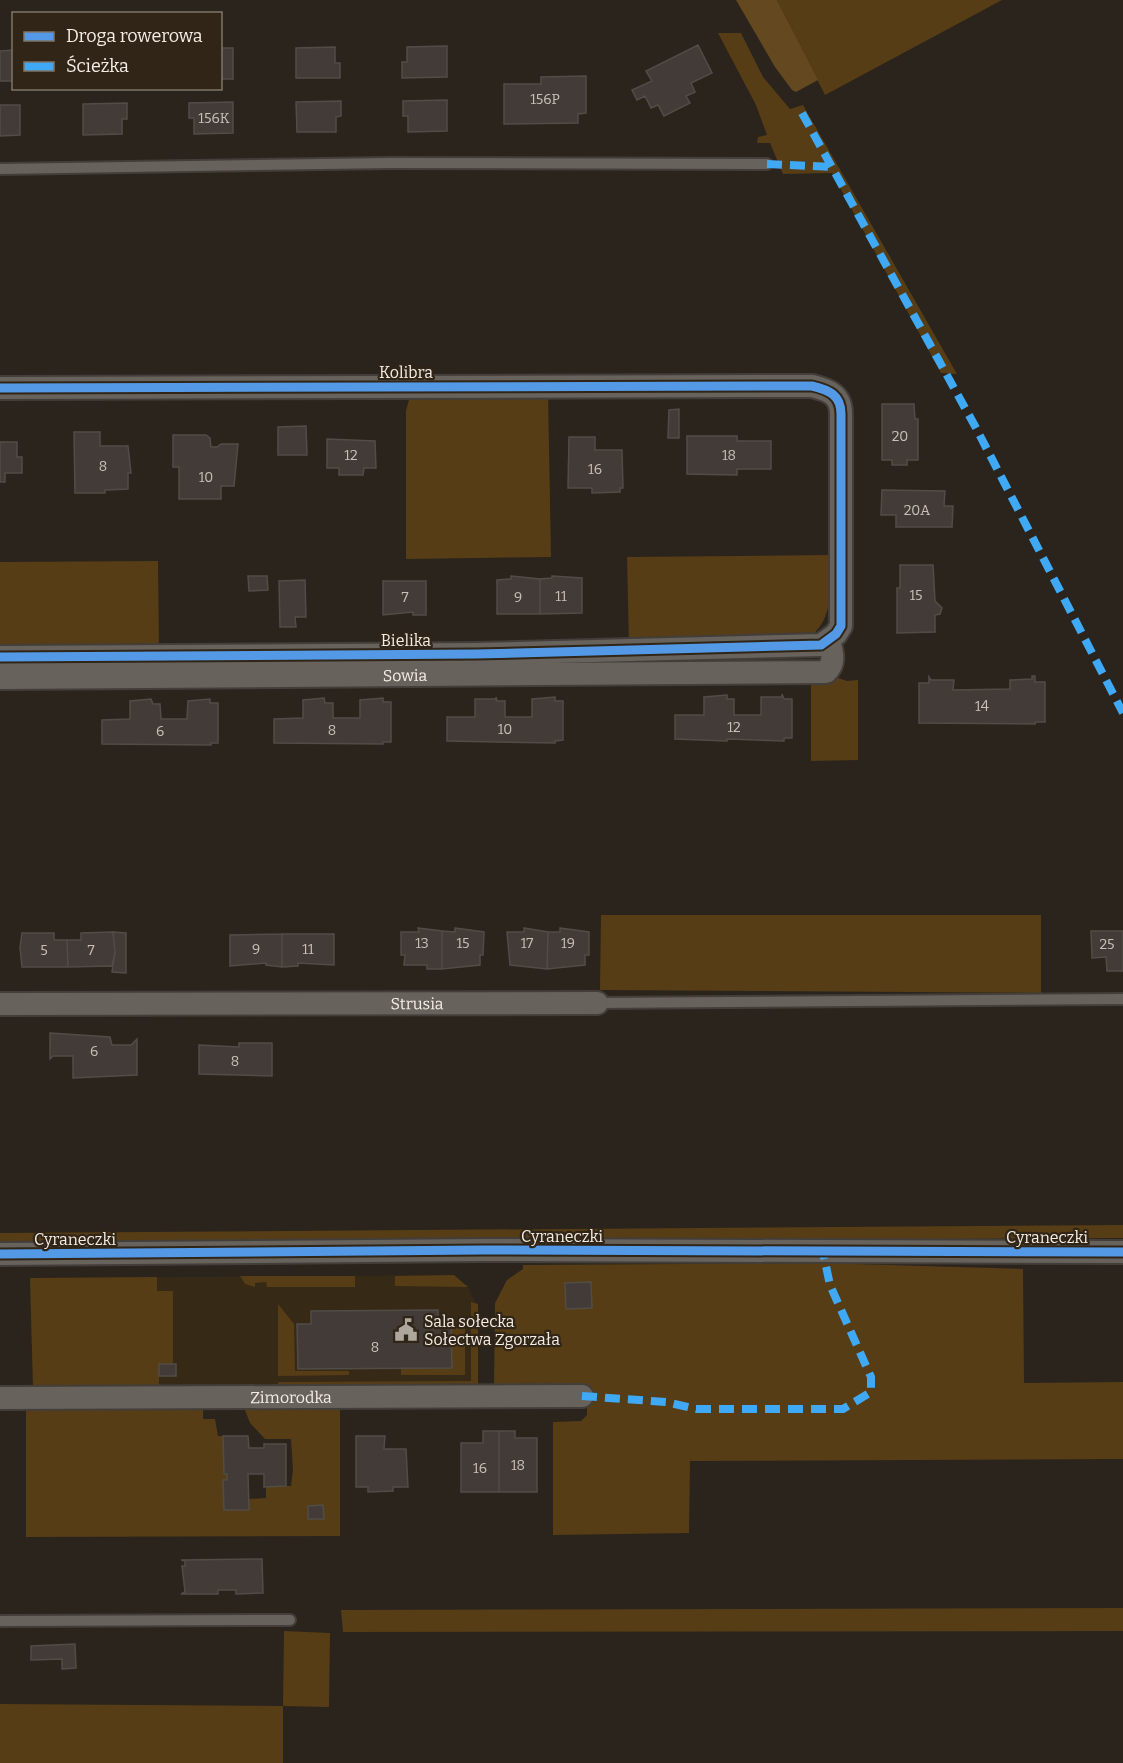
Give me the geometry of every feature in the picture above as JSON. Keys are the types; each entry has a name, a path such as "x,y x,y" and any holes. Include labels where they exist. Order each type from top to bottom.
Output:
{"street":[{"name":"Kolibra","path":"0,388 812,386 832,392 841,403 841,626 820,644"},
{"name":"Bielika","path":"0,657 465,654 820,644"},
{"name":"Sowia","path":"0,678 826,672 832,666 820,644"},
{"name":"Strusia","path":"0,1004 597,1004"},
{"name":"Cyraneczki","path":"0,1254 483,1250 1123,1252"},
{"name":"Zimorodka","path":"0,1398 582,1396"}],"lane":[{"path":"0,170 390,163 766,164"},
{"name":"Strusia","path":"597,1004 1123,999"},
{"path":"0,1621 290,1620"}],"shaded area":[{"path":"736,0 777,0 818,80 796,92 792,90 775,67"},
{"path":"777,0 1002,0 825,95"},
{"path":"718,33 741,33 763,77 790,109 803,105 957,374 941,373 832,173 783,174 770,143 757,143 758,137 767,135 756,105"},
{"path":"548,392 551,557 406,559 406,411 410,396"},
{"path":"829,555 827,613 816,632 806,641 629,646 627,557"},
{"path":"158,561 159,649 0,650 0,562"},
{"path":"838,678 847,681 858,680 858,760 811,761 811,679"},
{"path":"601,915 1041,915 1041,993 600,990"},
{"path":"1123,1225 1123,1238 0,1244 0,1233"},
{"path":"821,1263 1023,1269 1024,1383 1123,1382 1123,1459 690,1461 689,1533 553,1535 553,1422 581,1421 587,1415 587,1385 494,1384 495,1303 507,1280 523,1269 523,1265"},
{"path":"454,1275 468,1287 475,1302 475,1385 33,1387 30,1278"},
{"path":"454,1275 468,1287 395,1286 395,1276"},
{"path":"240,1276 355,1276 355,1287 267,1287 266,1282 255,1283 255,1287 245,1284"},
{"path":"157,1277 157,1291 173,1291 173,1364 159,1364 159,1386 33,1387 30,1278"},
{"path":"471,1302 478,1304 478,1385 278,1386 278,1382 471,1381"},
{"path":"278,1304 294,1324 295,1371 349,1371 349,1375 278,1376"},
{"path":"465,1326 465,1375 401,1375 401,1368 451,1368 451,1327"},
{"path":"26,1404 197,1405 203,1409 203,1419 215,1419 218,1436 223,1436 224,1474 227,1474 227,1480 223,1480 224,1510 249,1510 249,1499 266,1498 266,1486 291,1486 293,1470 291,1439 265,1439 250,1423 245,1410 340,1409 340,1536 26,1537"},
{"path":"1123,1608 1123,1631 343,1632 341,1610"},
{"path":"284,1631 330,1633 329,1707 283,1706"},
{"path":"0,1704 283,1706 283,1763 0,1763"}],"building":[{"path":"698,45 712,73 691,83 695,92 686,96 690,103 664,116 658,105 651,108 645,96 637,100 632,90 652,81 646,71"},
{"path":"447,46 447,77 402,78 402,62 407,62 407,47"},
{"path":"335,47 335,63 340,63 340,78 296,78 296,48"},
{"path":"222,48 233,48 233,79 222,79"},
{"path":"12,50 12,81 0,81 0,51"},
{"path":"586,76 586,113 578,114 578,123 504,124 504,84 541,84 541,77"},
{"path":"447,100 447,131 408,132 408,116 403,116 403,101"},
{"path":"341,101 341,116 336,117 336,132 297,132 296,102"},
{"path":"233,102 233,133 194,134 194,118 189,118 189,103"},
{"path":"127,103 127,119 122,119 122,134 83,135 83,104"},
{"path":"0,105 20,105 20,135 0,136"},
{"path":"882,404 914,404 915,419 918,419 918,460 907,460 907,465 892,465 892,460 882,460"},
{"path":"679,409 679,438 668,438 669,410"},
{"path":"306,426 307,455 278,455 278,427"},
{"path":"74,432 100,432 100,446 128,446 131,473 128,473 128,489 105,490 105,493 75,493"},
{"path":"173,435 206,435 210,438 211,447 221,444 238,444 234,486 221,486 221,499 179,499 179,467 173,467"},
{"path":"687,436 737,436 737,441 771,441 771,469 737,469 737,475 687,474"},
{"path":"569,437 595,437 595,450 622,450 623,488 620,488 620,492 592,493 592,488 568,488"},
{"path":"327,439 375,441 376,468 364,468 363,475 339,475 339,468 327,468"},
{"path":"0,442 17,442 17,457 22,457 22,473 5,473 5,482 0,482"},
{"path":"882,490 945,491 944,506 953,506 952,527 896,527 896,515 881,515"},
{"path":"900,565 933,565 935,601 942,608 940,614 935,615 935,632 897,633 897,588 900,588"},
{"path":"248,576 267,576 268,590 249,591"},
{"path":"511,576 540,579 540,614 497,614 497,580 511,579"},
{"path":"552,576 582,578 582,613 540,614 540,579 552,578"},
{"path":"305,580 306,617 295,617 296,627 280,627 279,581"},
{"path":"383,581 426,581 426,615 413,615 413,612 383,615"},
{"path":"1032,676 1035,676 1035,682 1045,682 1045,722 1035,722 1035,724 919,723 919,683 929,683 929,677 931,680 954,680 953,690 1010,689 1010,680 1032,679"},
{"path":"782,694 784,699 792,699 792,738 784,738 784,741 675,739 675,715 704,715 704,697 727,695 727,699 734,699 734,715 761,715 761,697 782,697"},
{"path":"496,697 497,701 505,701 505,717 532,717 532,699 555,697 555,701 563,701 563,740 555,741 555,743 447,741 447,717 475,717 475,699 496,699"},
{"path":"324,698 325,703 333,703 333,718 360,718 360,700 383,698 383,702 391,702 391,742 383,742 383,744 274,743 274,719 303,718 303,700"},
{"path":"151,699 153,704 160,704 161,719 187,719 188,701 210,699 210,703 218,703 218,743 211,743 211,745 102,744 102,720 130,719 130,701"},
{"path":"418,928 442,931 442,969 427,969 427,965 404,965 405,955 401,955 401,932 419,932"},
{"path":"455,928 484,932 480,965 442,969 442,931 455,932"},
{"path":"524,928 548,932 547,969 510,965 507,932 524,932"},
{"path":"560,928 589,932 589,955 585,955 585,965 547,969 548,932 560,932"},
{"path":"1091,931 1123,931 1123,971 1107,971 1106,957 1092,958"},
{"path":"113,932 115,952 112,966 68,967 67,940 81,940 81,933"},
{"path":"113,932 126,933 126,973 112,972 115,952"},
{"path":"22,933 54,933 54,940 67,940 68,967 22,967 20,947"},
{"path":"282,934 282,967 266,965 266,963 230,966 230,935"},
{"path":"282,934 334,934 334,965 298,963 298,966 282,967"},
{"path":"50,1033 110,1037 112,1045 131,1045 137,1039 137,1075 73,1078 73,1056 53,1056 50,1059"},
{"path":"239,1043 272,1043 272,1076 199,1074 199,1045 239,1047"},
{"path":"591,1282 592,1308 566,1309 565,1283"},
{"path":"438,1310 438,1323 451,1323 452,1368 298,1369 297,1324 311,1324 311,1311"},
{"path":"159,1364 176,1364 176,1376 159,1376"},
{"path":"483,1431 499,1431 499,1492 461,1492 461,1443 483,1443"},
{"path":"499,1431 515,1431 515,1438 537,1438 537,1492 499,1492"},
{"path":"223,1436 248,1436 249,1448 264,1448 264,1444 286,1444 286,1486 264,1487 264,1474 248,1474 249,1510 224,1510 223,1480 227,1480 227,1474 224,1474"},
{"path":"356,1436 385,1436 384,1449 406,1449 408,1487 393,1487 393,1491 368,1492 368,1487 356,1487"},
{"path":"323,1505 324,1519 308,1519 308,1506"},
{"path":"262,1559 263,1593 236,1594 236,1590 218,1590 218,1594 181,1594 185,1592 182,1566 185,1566 185,1561 181,1560"},
{"path":"75,1644 76,1668 62,1669 62,1659 31,1660 31,1646"}],"marked path":[{"path":"802,113 975,426 1123,713"},
{"path":"767,164 833,167"},
{"path":"582,1396 666,1402 696,1409 843,1409 871,1392 871,1377 830,1285 823,1252"}],"cycle path":[{"path":"0,388 812,386 833,394 839,402 841,414 841,626 836,634 821,645 477,654 0,657"},
{"path":"0,1254 483,1250 1123,1252"}],"place":[{"name":"Sala sołecka Sołectwa Zgorzała","path":"406,1330"}]}
